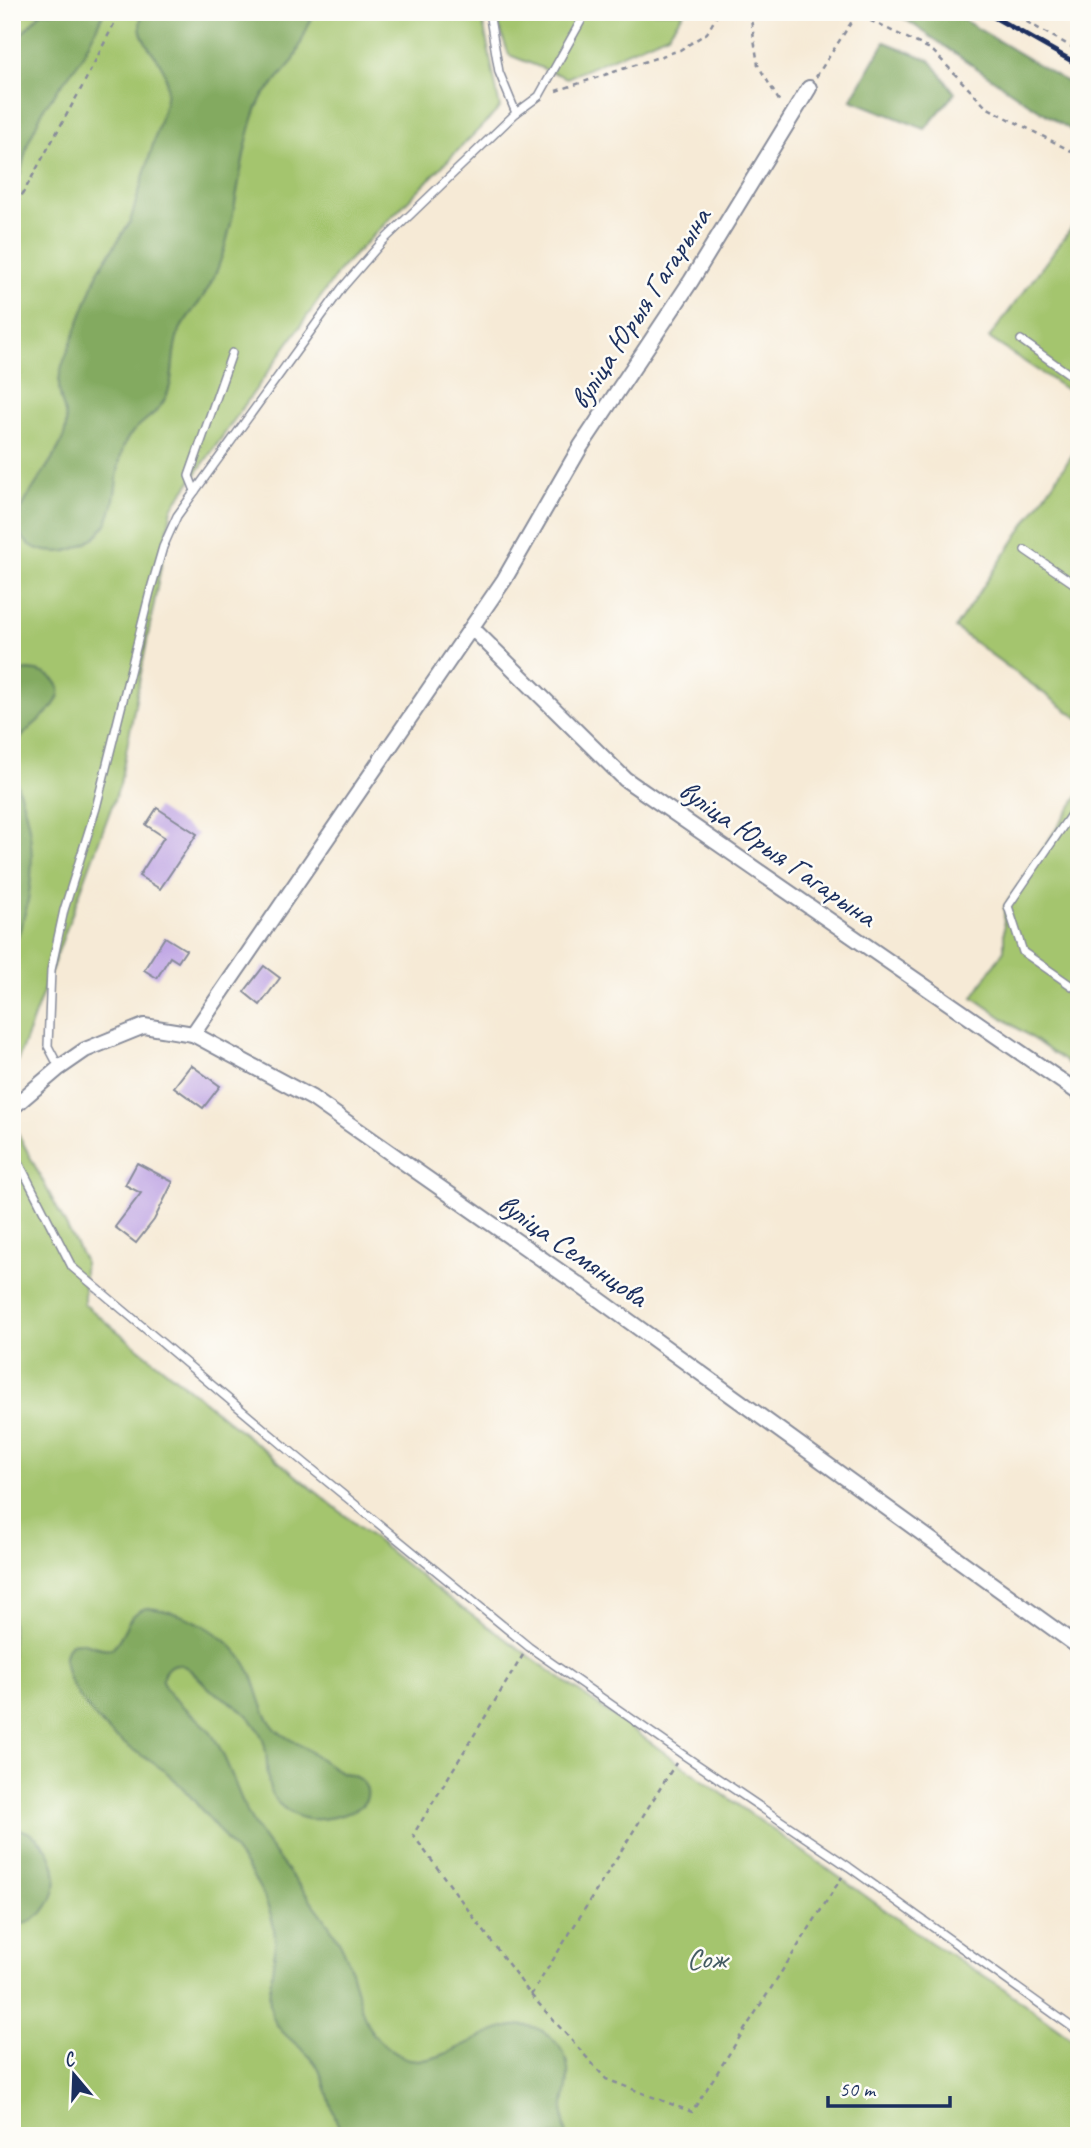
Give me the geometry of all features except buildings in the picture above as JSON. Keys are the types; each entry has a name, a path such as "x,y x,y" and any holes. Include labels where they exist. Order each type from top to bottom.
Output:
{"street":[{"name":"вуліца Юрыя Гагарына","path":"193,1034 504,580 581,446 691,281 809,88"},
{"name":"вуліца Юрыя Гагарына","path":"471,628 625,779 1079,1093"},
{"name":"вуліца Семянцова","path":"12,1108 85,1050 144,1026 193,1034 312,1098 582,1287 1079,1647"}],"lane":[{"path":"489,12 499,72 516,113"},
{"path":"59,1068 48,1045 51,970 64,910 96,807 163,547 177,516 342,288 382,242 516,113 539,96 586,12"},
{"path":"1021,340 1079,381"},
{"path":"195,491 189,476 232,353"},
{"path":"1025,550 1079,587"},
{"path":"1079,803 1009,906 1023,952 1079,991"},
{"path":"12,1149 72,1267 307,1465 529,1647 849,1867 1079,2032"}],"path":[{"path":"12,213 82,88 120,12"},
{"path":"539,96 680,50 708,33 719,12"},
{"path":"750,12 758,65 790,119"},
{"path":"809,88 854,14 862,12"},
{"path":"1009,12 1079,51"},
{"path":"1063,12 1079,21"},
{"path":"854,14 932,50 986,107 1079,155"},
{"path":"529,1647 413,1835 531,1995 606,2080 692,2112 849,1867"},
{"path":"531,1995 682,1754"}],"green space":[{"path":"42,12 104,12 81,59 44,108 28,143 20,175 12,192 12,44"},
{"path":"143,12 314,12 294,60 262,97 256,110 227,241 219,264 206,293 179,332 171,383 165,399 126,441 121,455 114,500 104,527 94,538 79,547 64,552 48,552 25,540 20,534 19,518 22,508 65,433 66,418 59,391 62,366 99,270 130,222 165,104 167,88 164,71 140,29"},
{"path":"481,12 500,108 342,267 172,508 120,784 12,1076 12,13"},
{"path":"500,12 684,12 668,34 567,78 509,55 497,21"},
{"path":"903,12 950,12 1079,89 1079,135 899,15"},
{"path":"885,42 930,60 955,93 925,129 851,100"},
{"path":"1079,218 1079,398 989,338"},
{"path":"1079,445 1079,719 955,628"},
{"path":"28,670 50,676 55,680 59,692 53,706 20,740 14,756 16,778 29,830 32,865 24,917 12,949 12,672"},
{"path":"1079,795 1079,1071 973,997 1004,950 1004,907"},
{"name":"Сож","path":"12,1122 84,1260 84,1304 441,1593 930,1942 999,1985 1079,2044 1079,2136 12,2136"},
{"path":"146,1608 178,1614 223,1639 246,1663 266,1714 279,1732 341,1772 362,1781 366,1787 367,1798 362,1805 345,1814 314,1819 292,1813 281,1806 273,1796 268,1781 263,1740 248,1716 179,1664 168,1668 163,1675 166,1689 201,1721 213,1736 254,1825 338,1939 366,2021 375,2036 397,2054 417,2060 434,2058 507,2027 526,2026 543,2031 559,2046 568,2069 564,2124 568,2136 343,2135 317,2066 280,2030 272,2015 269,1998 275,1947 274,1927 268,1907 248,1869 181,1786 101,1724 79,1697 71,1682 65,1654 71,1643 112,1648 134,1615"},
{"path":"12,1828 24,1831 44,1845 54,1867 56,1880 49,1904 42,1913 28,1922 12,1927"}],"railway":[{"path":"985,12 1079,65"}]}
